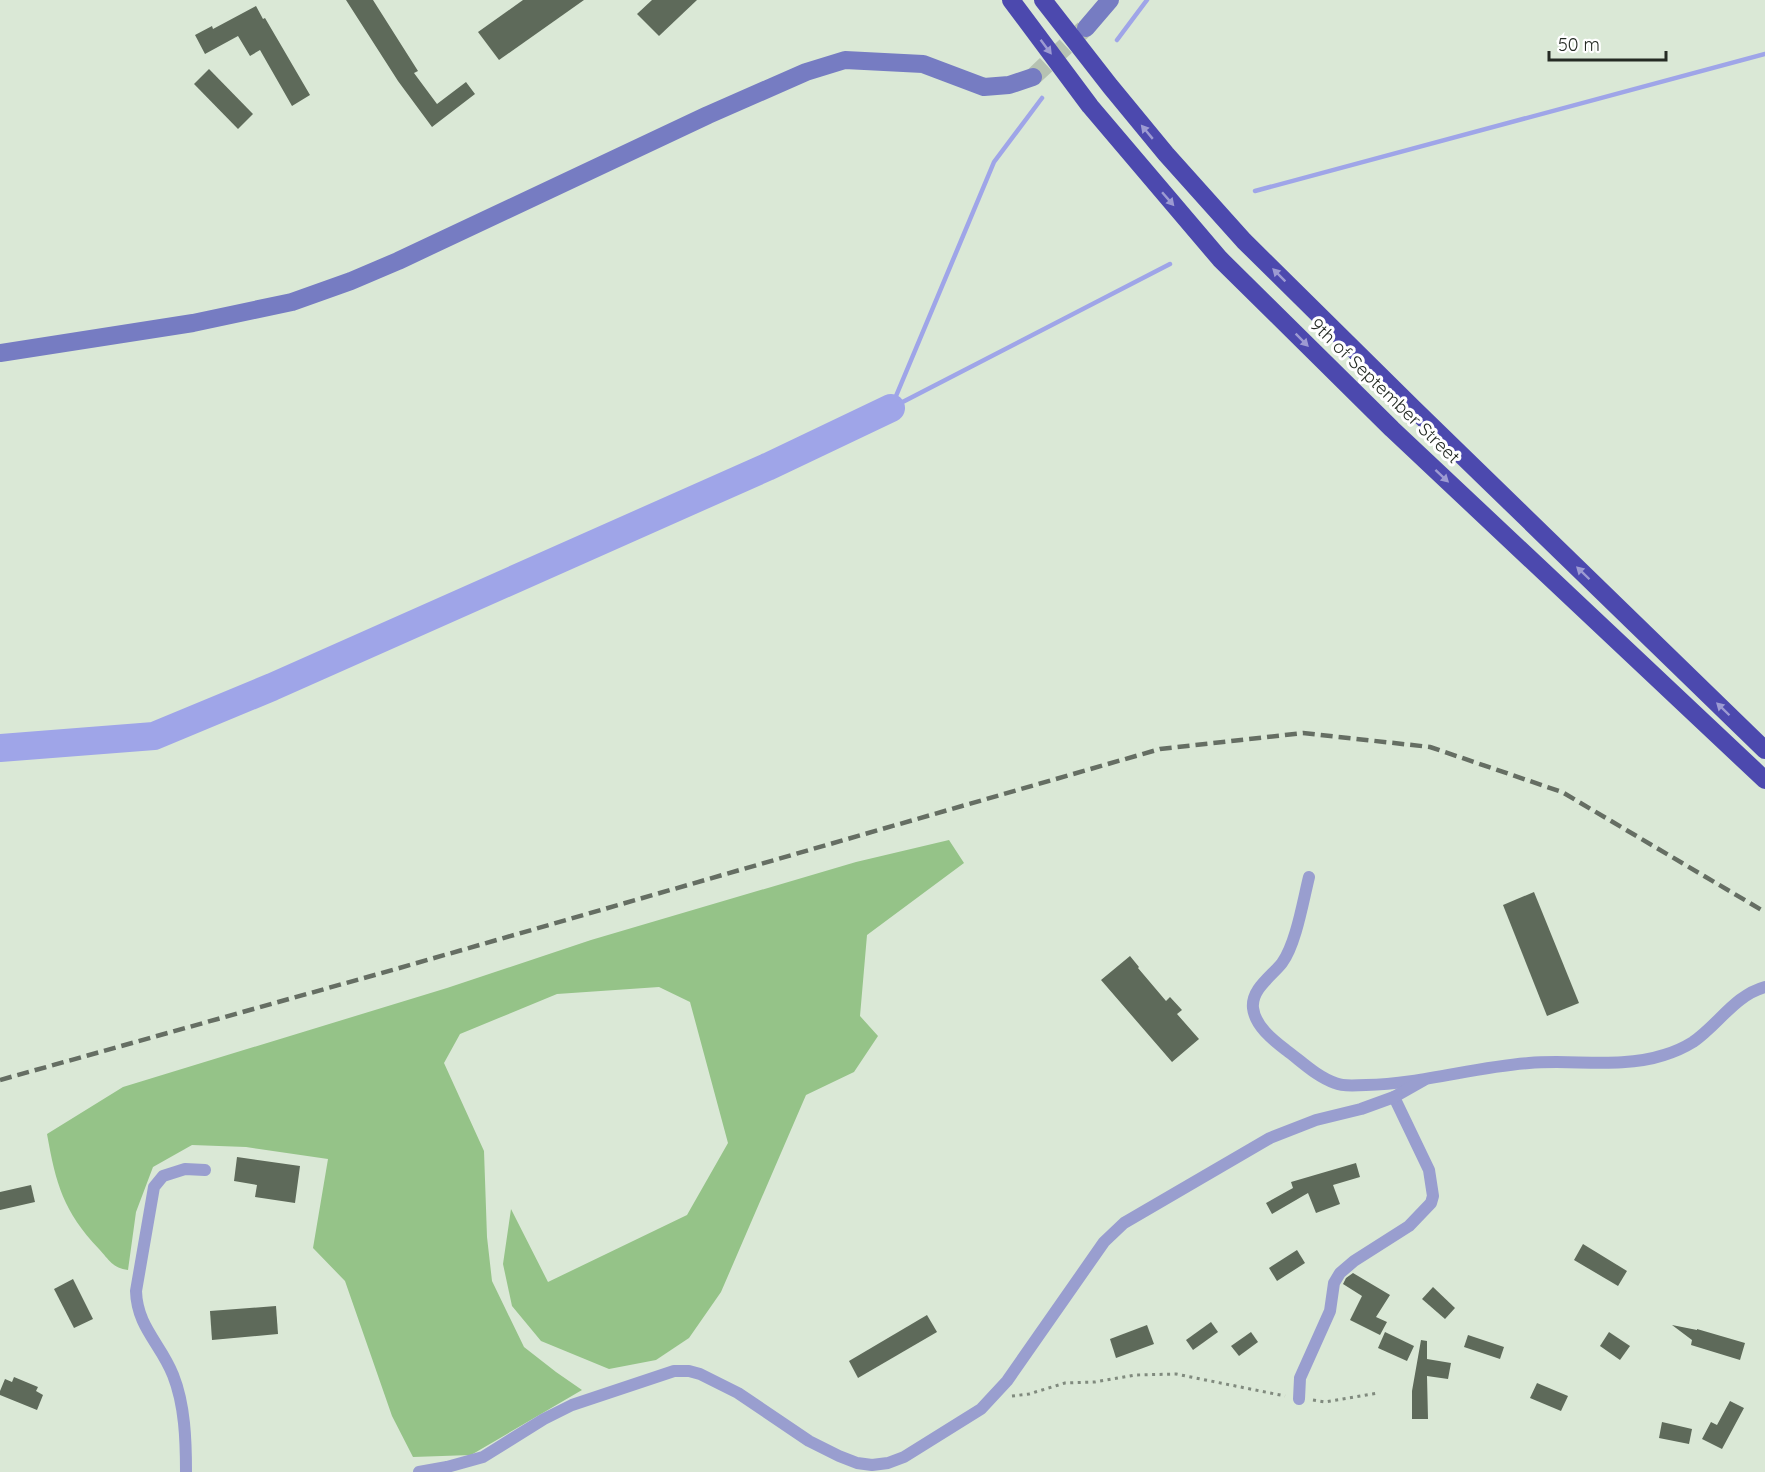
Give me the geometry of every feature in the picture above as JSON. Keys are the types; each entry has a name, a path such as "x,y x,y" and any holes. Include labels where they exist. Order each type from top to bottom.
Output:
{"highway":[{"name":"9th of September Street","path":"1011,0 1090,106 1221,259 1392,429 1765,780"},
{"name":"9th of September Street","path":"1043,0 1152,137 1244,241 1765,750"}],"street":[{"path":"1086,28 1110,0"},
{"path":"0,353 193,323 292,302 398,261 708,115 806,72 845,60 923,64 984,87 1009,86 1033,77"},
{"path":"1309,877 1290,951 1282,964 1261,987 1254,999 1253,1008 1259,1023 1272,1039 1323,1078 1336,1084 1384,1085 1529,1063 1644,1061 1667,1055 1692,1042 1738,1001 1765,987"},
{"path":"419,1472 483,1457 544,1419 572,1405 674,1371 700,1374 738,1393 809,1441 839,1456 857,1463 888,1464 904,1457 981,1408 1007,1381 1104,1242 1124,1223 1270,1138 1316,1120 1361,1109 1394,1097 1425,1080"},
{"path":"1299,1399 1300,1378 1330,1311 1334,1283 1340,1273 1354,1261 1409,1226 1431,1203 1433,1196 1429,1170 1394,1097"},
{"path":"186,1472 181,1401 173,1374 140,1317 136,1291 154,1187 163,1176 185,1169 205,1170"}],"path":[{"path":"995,1393 1011,1396 1029,1395 1065,1383 1095,1382 1135,1375 1176,1374 1299,1399 1325,1402 1378,1394"}],"green space":[{"path":"949,840 964,863 867,935 860,1016 878,1036 854,1072 806,1095 721,1292 689,1338 656,1360 609,1369 541,1341 512,1306 503,1264 511,1209 548,1282 687,1215 728,1143 690,1002 659,987 557,994 460,1034 444,1063 484,1151 487,1237 492,1281 524,1347 582,1390 471,1455 413,1457 392,1416 345,1281 313,1248 328,1159 246,1147 192,1145 153,1167 136,1212 128,1270 115,1265 106,1257 77,1222 63,1196 47,1134 123,1087 447,988 591,940 856,862"}],"building":[{"path":"346,0 373,0 418,71 414,73 437,104 466,82 475,94 432,127 398,81"},
{"path":"523,0 584,0 499,60 478,32"},
{"path":"652,0 697,0 659,36 637,14"},
{"path":"256,6 310,95 292,106 260,50 250,56 238,36 205,54 195,35 212,26 213,29"},
{"path":"209,69 253,114 238,129 194,84"},
{"path":"1534,892 1579,1003 1547,1016 1503,905"},
{"path":"1130,956 1166,1001 1170,997 1182,1010 1177,1014 1199,1039 1172,1062 1101,980"},
{"path":"237,1157 300,1166 295,1203 255,1197 257,1185 234,1181"},
{"path":"1356,1163 1360,1177 1333,1185 1340,1204 1316,1213 1308,1193 1272,1214 1266,1203 1293,1188 1291,1182"},
{"path":"31,1185 35,1202 0,1210 0,1192"},
{"path":"1583,1244 1627,1271 1618,1286 1574,1260"},
{"path":"1297,1250 1305,1263 1277,1281 1269,1268"},
{"path":"1353,1273 1390,1295 1376,1317 1387,1322 1380,1335 1350,1320 1362,1296 1343,1284 1346,1278"},
{"path":"73,1279 93,1319 74,1328 54,1289"},
{"path":"1433,1287 1455,1308 1445,1319 1422,1299"},
{"path":"276,1306 278,1334 212,1340 210,1311"},
{"path":"927,1315 937,1332 858,1378 849,1361"},
{"path":"1211,1322 1218,1332 1193,1350 1186,1340"},
{"path":"1147,1325 1154,1344 1116,1358 1110,1339"},
{"path":"1672,1325 1697,1329 1745,1343 1740,1360 1691,1345 1692,1340"},
{"path":"1251,1332 1258,1342 1239,1356 1231,1346"},
{"path":"1385,1332 1414,1346 1407,1361 1378,1348"},
{"path":"1609,1332 1630,1346 1620,1360 1600,1346"},
{"path":"1468,1335 1504,1347 1500,1359 1464,1347"},
{"path":"1421,1340 1427,1341 1427,1359 1451,1363 1448,1379 1427,1376 1428,1419 1412,1419 1412,1391"},
{"path":"14,1377 38,1387 36,1391 43,1395 37,1410 0,1395 5,1379 12,1382"},
{"path":"1537,1383 1568,1396 1561,1411 1530,1398"},
{"path":"1730,1401 1744,1408 1722,1449 1702,1439 1711,1422 1717,1425"},
{"path":"1662,1422 1692,1429 1689,1444 1659,1438"}],"waterway":[{"path":"1117,40 1147,0"},
{"path":"1255,191 1765,54"},
{"path":"891,408 994,162 1042,98"},
{"path":"891,408 1170,264"},
{"path":"0,748 154,736 272,687 767,467 891,408"}],"tunnel":[{"path":"1033,77 1084,29"}],"railway":[{"path":"0,1080 396,969 1160,749 1303,733 1430,747 1562,792 1765,912"}]}
